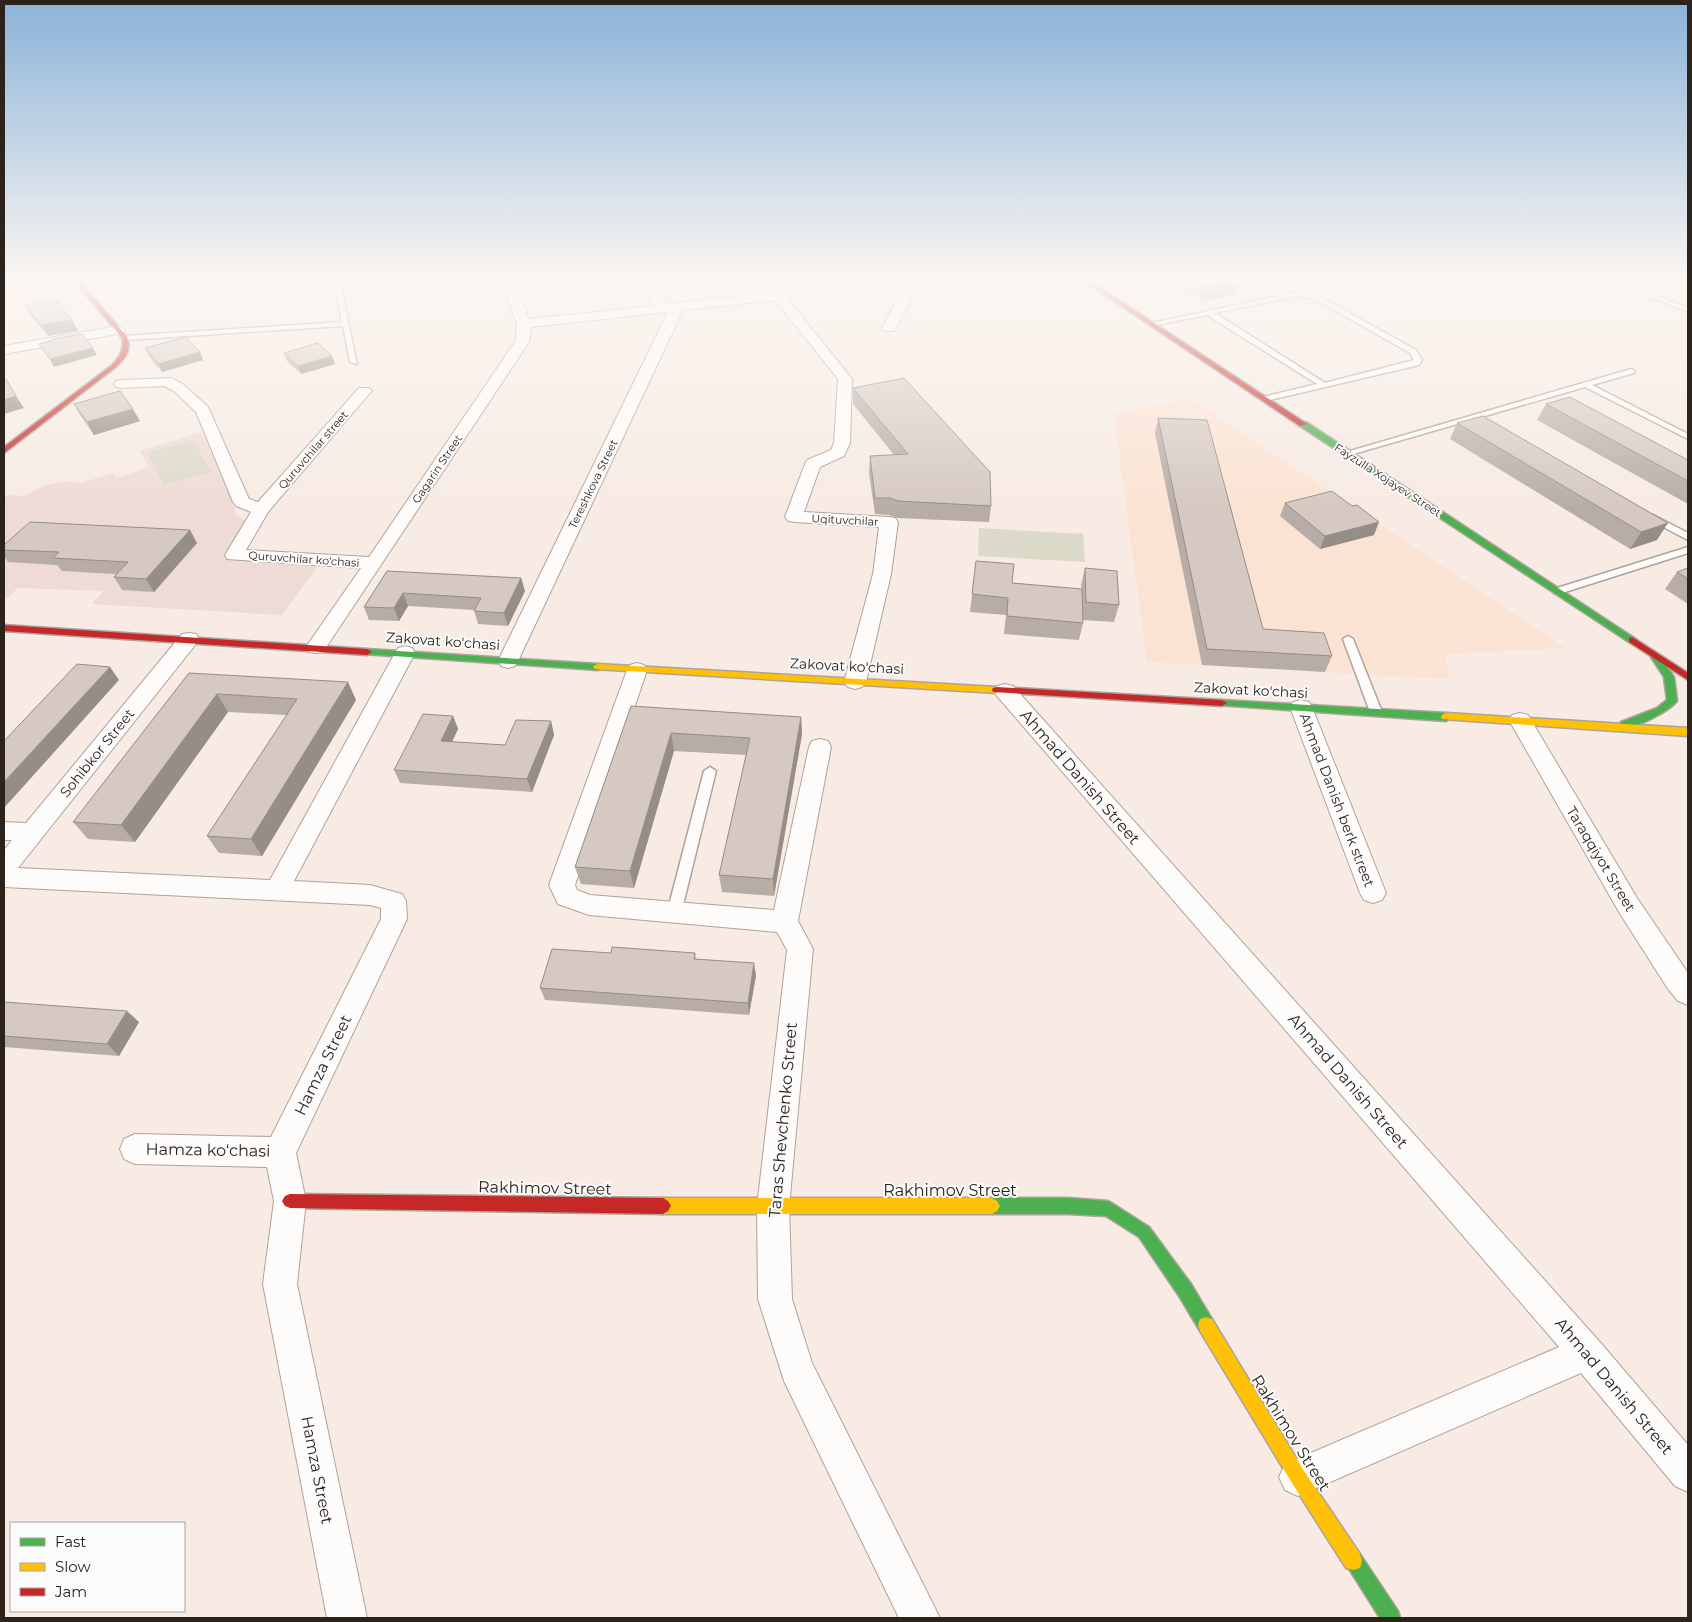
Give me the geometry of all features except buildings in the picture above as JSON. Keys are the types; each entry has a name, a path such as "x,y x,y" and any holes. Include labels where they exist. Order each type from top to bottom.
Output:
{"main road":[{"path":"4,451 122,358"},
{"name":"Fayzulla Xojayev Street","path":"1203,358 1688,677"},
{"name":"Zakovat ko'chasi","path":"4,628 316,647 637,670 1520,720 1688,732"},
{"path":"1618,727 1660,710 1672,701 1673,684 1666,669 1656,655"},
{"name":"Rakhimov Street","path":"290,1201 773,1207 1068,1206 1108,1209 1144,1232 1185,1290 1298,1477 1391,1618"}],"street":[{"name":"Gagarin Street","path":"316,647 511,358"},
{"name":"Tereshkova Street","path":"508,661 647,358"},
{"name":"Uqituvchilar","path":"828,358 845,379 842,443 838,453 813,464 794,517 889,522 882,574 854,682"},
{"path":"121,384 168,382 179,388 203,410 242,502 261,510"},
{"name":"Quruvchilar street","path":"364,390 261,510 234,555 374,563"},
{"name":"Sohibkor Street","path":"4,867 190,639"},
{"path":"277,890 405,654"},
{"path":"637,670 562,885 567,897 589,906 785,922 820,747"},
{"name":"Ahmad Danish Street","path":"1005,691 1587,1353 1688,1474"},
{"name":"Ahmad Danish berk street","path":"1301,708 1372,893"},
{"name":"Taraqqiyot Street","path":"1520,720 1628,906 1678,982 1688,993"},
{"path":"4,831 33,832"},
{"name":"Hamza Street","path":"4,877 370,895 393,901 394,919 280,1152 290,1201 280,1284 347,1618"},
{"name":"Taras Shevchenko Street","path":"785,922 800,949 773,1207 775,1299 796,1370 920,1618"},
{"name":"Hamza ko‘chasi","path":"135,1149 280,1152"},
{"path":"1298,1477 1587,1353"}],"lane":[{"path":"353,358 354,362"},
{"path":"1281,358 1324,385"},
{"path":"1266,399 1416,363 1418,360 1417,358"},
{"path":"1347,452 1476,420 1631,371"},
{"path":"1587,385 1688,437"},
{"path":"1645,513 1688,537"},
{"path":"1558,592 1688,550"},
{"path":"1348,639 1376,712"},
{"path":"674,913 710,771"}],"shaded area":[{"path":"1191,399 1565,648 1445,654 1449,679 1147,662 1114,414"},
{"path":"201,432 218,466 237,516 247,521 224,559 319,564 282,615 92,604 103,591 18,588 4,599 4,495 24,496 43,486 65,481 81,483 113,473 116,478 149,467 140,451"}],"green space":[{"path":"193,440 211,472 164,485 147,453"},
{"path":"979,528 1083,534 1085,562 978,556"}],"traffic: fast":[{"path":"1303,424 1632,640"},
{"path":"367,652 598,667"},
{"path":"1625,725 1661,710 1672,701 1669,677 1656,657"},
{"path":"1222,703 1446,717"},
{"path":"992,1206 1068,1206 1108,1209 1144,1232 1185,1290 1206,1325"},
{"path":"1353,1561 1391,1618"}],"traffic: slow":[{"path":"598,667 997,690"},
{"path":"1446,717 1688,732"},
{"path":"663,1206 992,1206"},
{"path":"1206,1325 1298,1477 1353,1561"}],"traffic: jam":[{"path":"4,451 114,366 122,358"},
{"path":"1203,358 1303,424"},
{"path":"4,628 367,652"},
{"path":"1632,640 1688,677"},
{"path":"997,690 1222,703"},
{"path":"290,1201 663,1206"}]}
